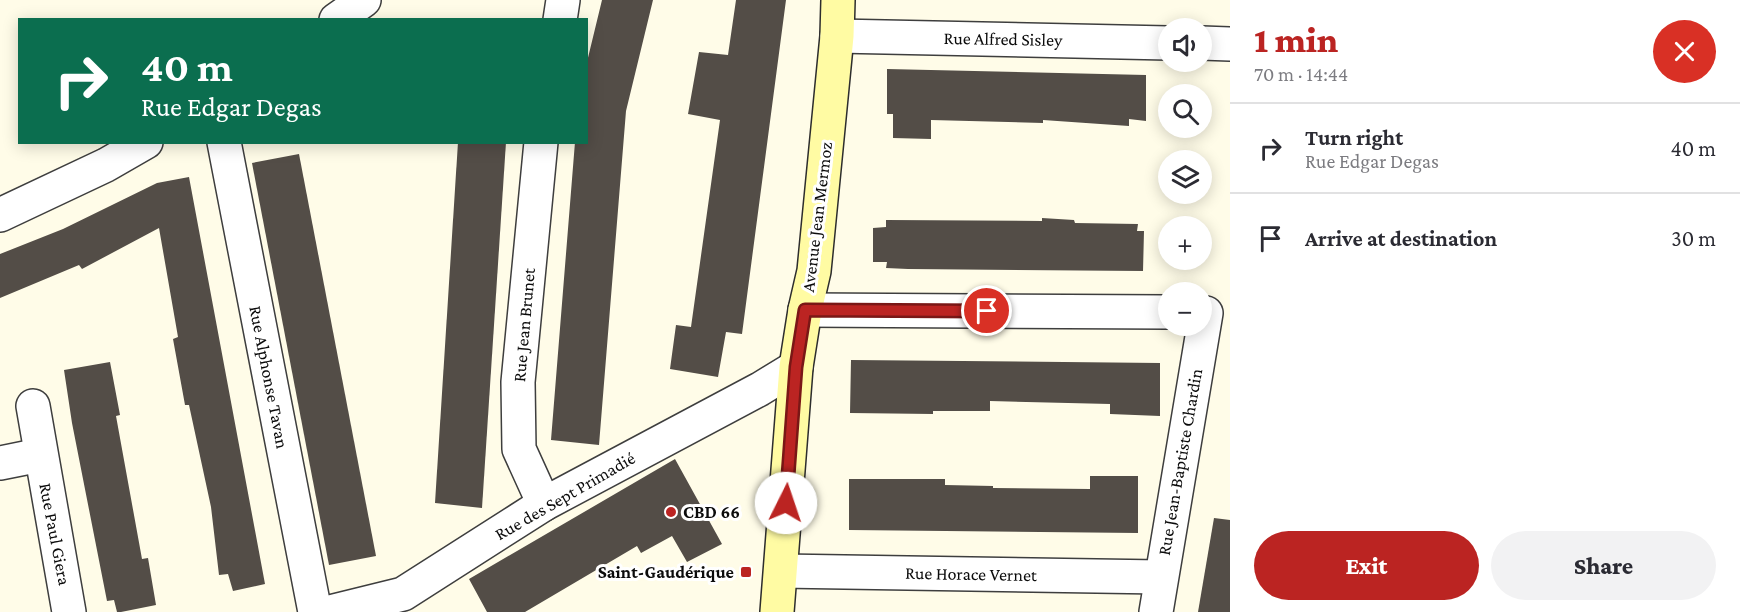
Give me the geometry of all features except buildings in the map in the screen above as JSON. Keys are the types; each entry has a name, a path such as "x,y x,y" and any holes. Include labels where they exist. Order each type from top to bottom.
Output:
{"street":[{"path":"339,18 364,0"},
{"path":"560,18 563,0"},
{"name":"Avenue Jean Mermoz","path":"777,612 796,367 814,271 837,36 838,0"},
{"name":"Rue Alfred Sisley","path":"837,36 1158,42"},
{"path":"1212,43 1230,44"},
{"path":"0,214 106,165 143,144"},
{"name":"Rue Alphonse Tavan","path":"224,144 315,612"},
{"name":"Rue Jean Brunet","path":"541,144 518,382 519,449 544,504"},
{"path":"805,310 1158,312"},
{"name":"Rue Jean-Baptiste Chardin","path":"1156,612 1207,336"},
{"name":"Rue des Sept Primadié","path":"330,612 403,594 544,504 760,389 796,367"},
{"name":"Rue Paul Giera","path":"33,406 69,612"},
{"path":"0,463 40,455"},
{"name":"Rue Horace Vernet","path":"781,571 1161,576"}],"place":[{"name":"CBD 66","path":"671,512"},
{"name":"Saint-Gaudérique","path":"746,572"}],"route":[{"path":"786,503 791,413 805,310 987,311"}]}
